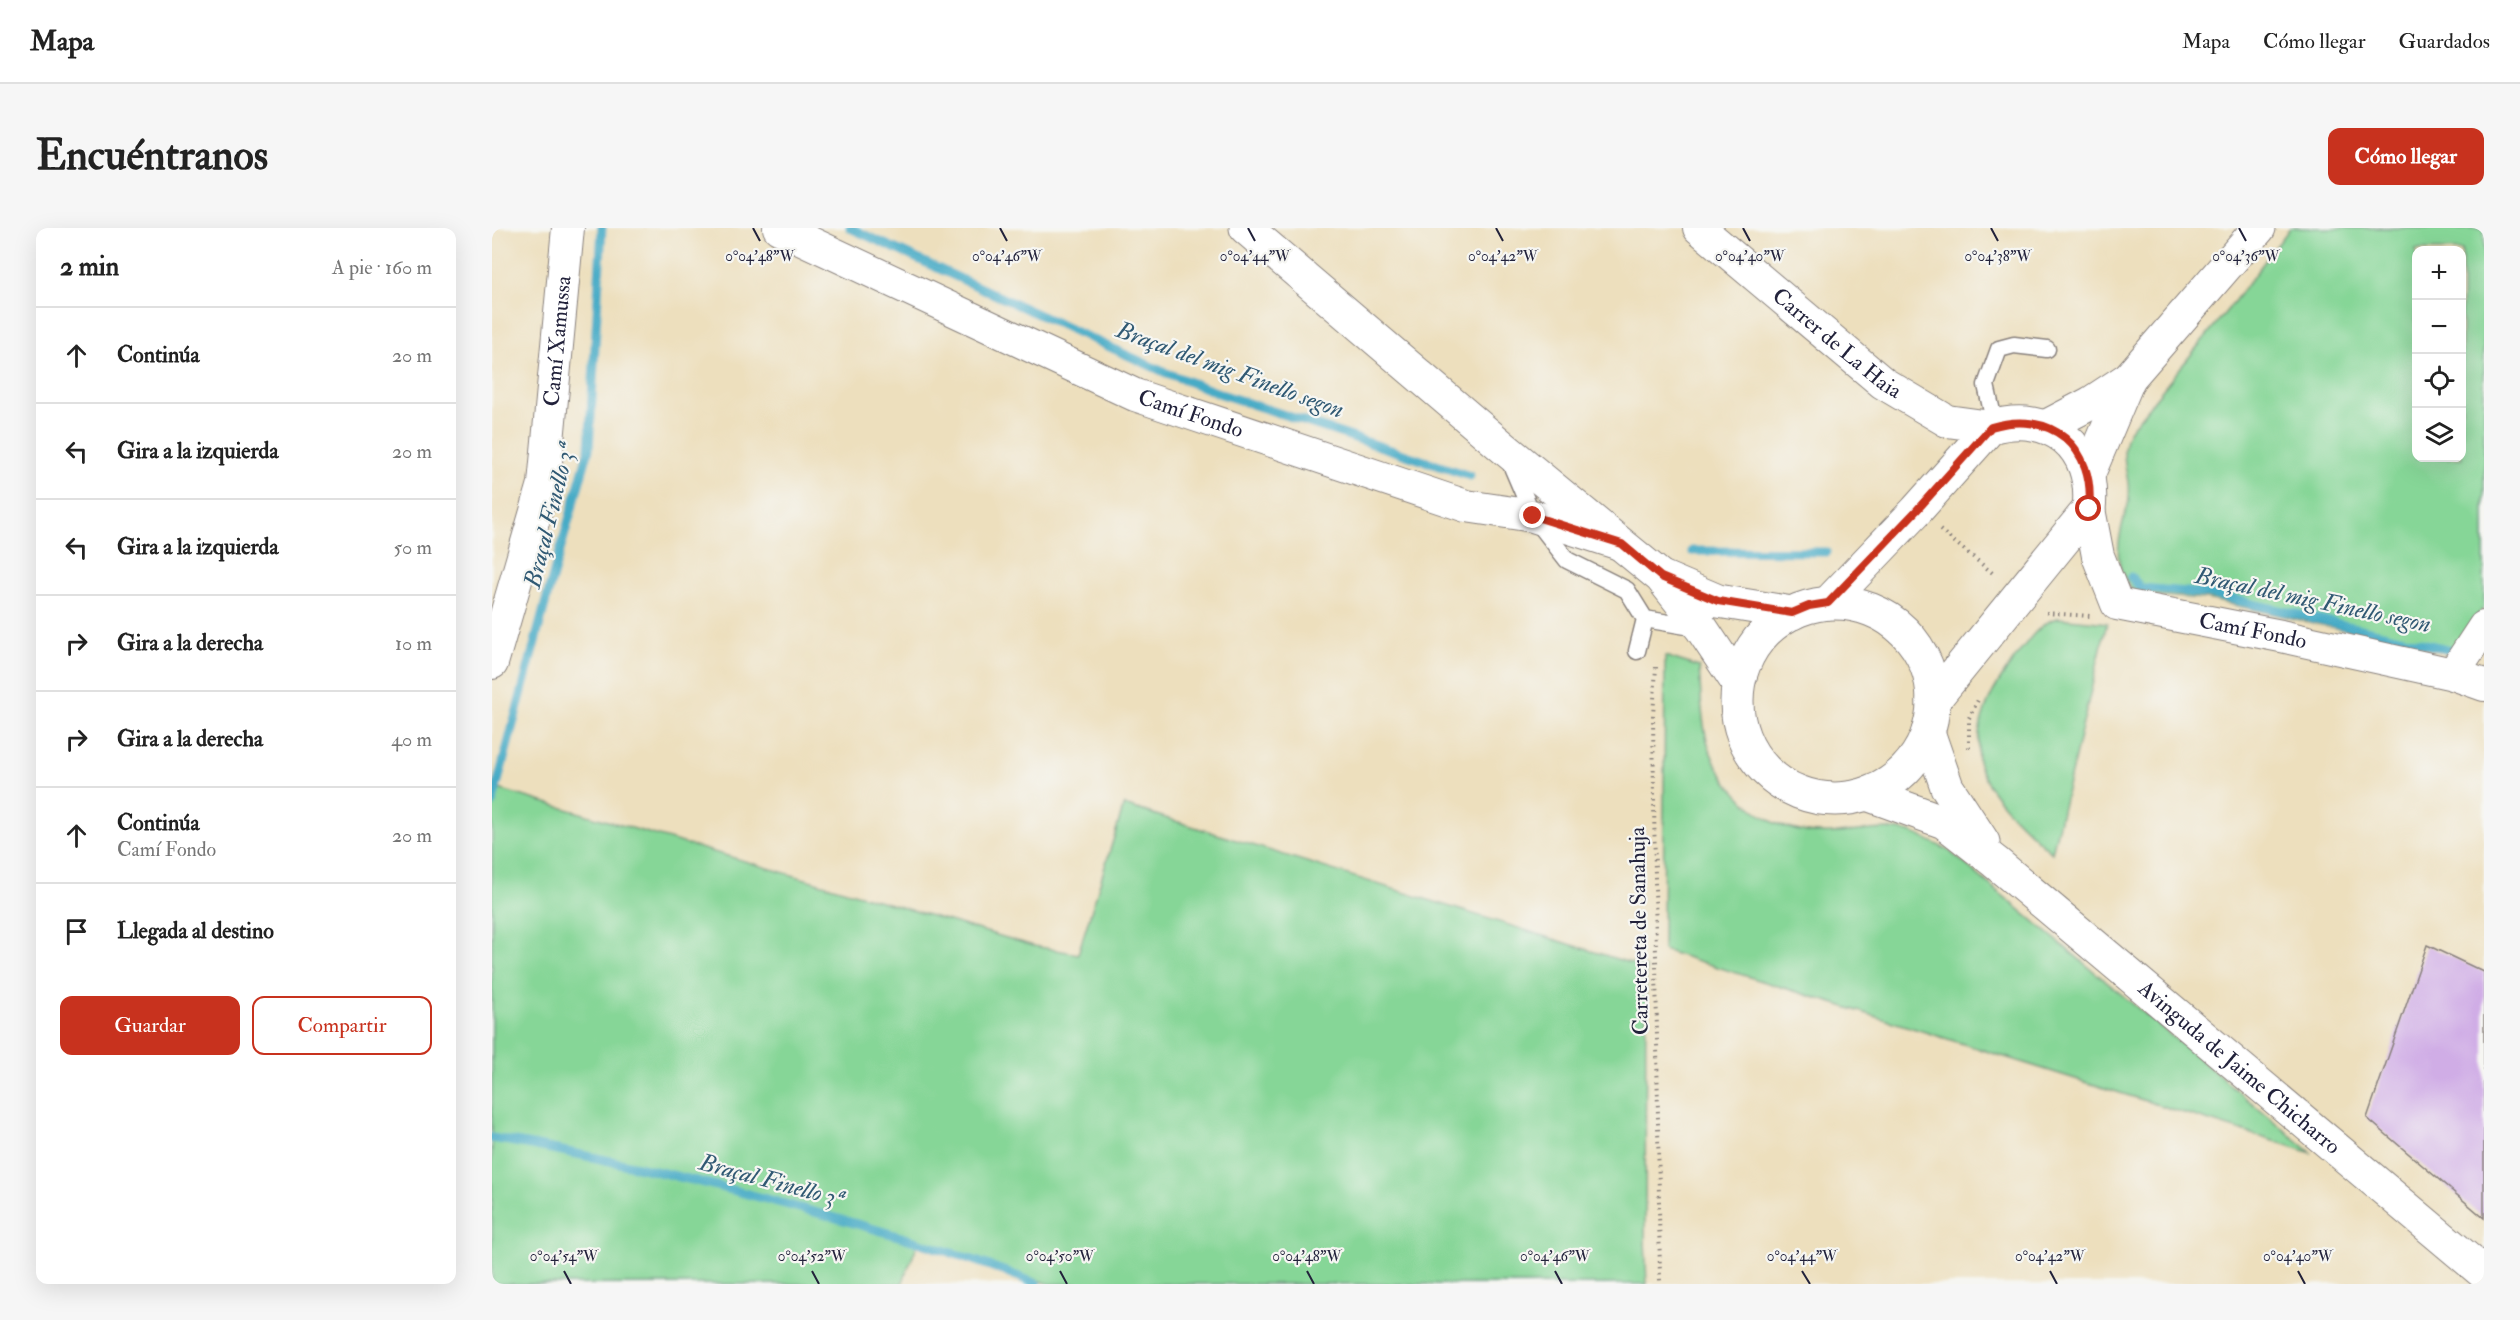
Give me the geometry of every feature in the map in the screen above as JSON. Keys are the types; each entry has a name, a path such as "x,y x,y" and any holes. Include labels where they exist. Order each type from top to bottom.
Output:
{"street":[{"name":"Camí Xamussa","path":"492,663 544,484 568,228"},
{"name":"Camí Fondo","path":"779,228 1135,395 1466,506 1533,516 1622,544"},
{"path":"1246,228 1504,448 1661,577 1702,629 1738,683"},
{"name":"Carrer de La Haia","path":"1699,228 1883,382 1947,421 1993,426"},
{"path":"2047,426 2091,403 2129,378 2259,228"},
{"path":"2088,476 2129,378"},
{"path":"1828,603 1993,426 2019,421 2047,426 2065,438 2080,455 2091,492 2089,509 1931,717 1919,753 1905,770 1887,784 1867,794 1844,798 1822,798 1800,792 1780,782 1762,767 1749,749 1741,729 1737,706 1738,683 1745,662 1756,642 1772,626 1792,613 1809,606 1828,603 1851,604 1873,610 1893,621 1910,637 1923,657 1931,678 1931,717 1947,787 1995,862"},
{"name":"Camí Fondo","path":"2089,509 2098,556 2117,604 2281,636 2453,674 2484,685"},
{"path":"1661,577 1718,601 1792,613"},
{"path":"2453,674 2484,627"},
{"name":"Avinguda de Jaime Chicharro","path":"1867,794 1944,822 1995,862 2484,1273"}],"lane":[{"path":"1993,426 1986,385 1999,349 2014,345 2047,349"},
{"path":"1504,448 1533,516 1567,560 1627,590 1652,620 1702,629"},
{"path":"1637,651 1652,620"}],"path":[{"name":"Carretereta de Sanahuja","path":"1652,620 1660,1284"}],"green space":[{"path":"2290,228 2484,228 2484,607 2451,654 2207,599 2135,594 2123,576 2118,549 2129,498 2124,447 2129,431 2233,303"},
{"path":"2058,618 2107,623 2052,853 1998,799 1982,774 1978,755 1979,731 1994,690 2033,635 2045,624"},
{"path":"1665,656 1699,667 1704,725 1712,756 1725,779 1753,809 1775,823 1796,830 1826,833 1879,829 1906,831 1917,834 1948,850 2312,1153 1663,950"},
{"path":"495,788 1034,946 1078,954 1124,805 1646,968 1645,1241 1647,1284 1050,1284 918,1243 902,1284 492,1284 492,798"}],"building":[{"path":"2427,945 2484,972 2484,1218 2367,1118"}],"waterway":[{"name":"Braçal Finello 3ª","path":"492,804 589,449 602,228"},
{"name":"Braçal del mig Finello segon","path":"850,228 1164,372 1224,395 1470,476"},
{"name":"Braçal del mig Finello segon","path":"1692,551 1827,552"},
{"name":"Braçal del mig Finello segon","path":"2131,577 2141,588 2210,594 2455,651"},
{"name":"Braçal Finello 3ª","path":"492,1138 618,1163 784,1204 932,1246 1037,1284"}],"route":[{"path":"1533,516 1622,544 1661,577 1718,601 1792,613 1809,606 1828,603 1916,511 1991,427 2004,422 2033,422 2047,426 2065,438 2080,455 2088,476 2091,492 2089,509"}]}
